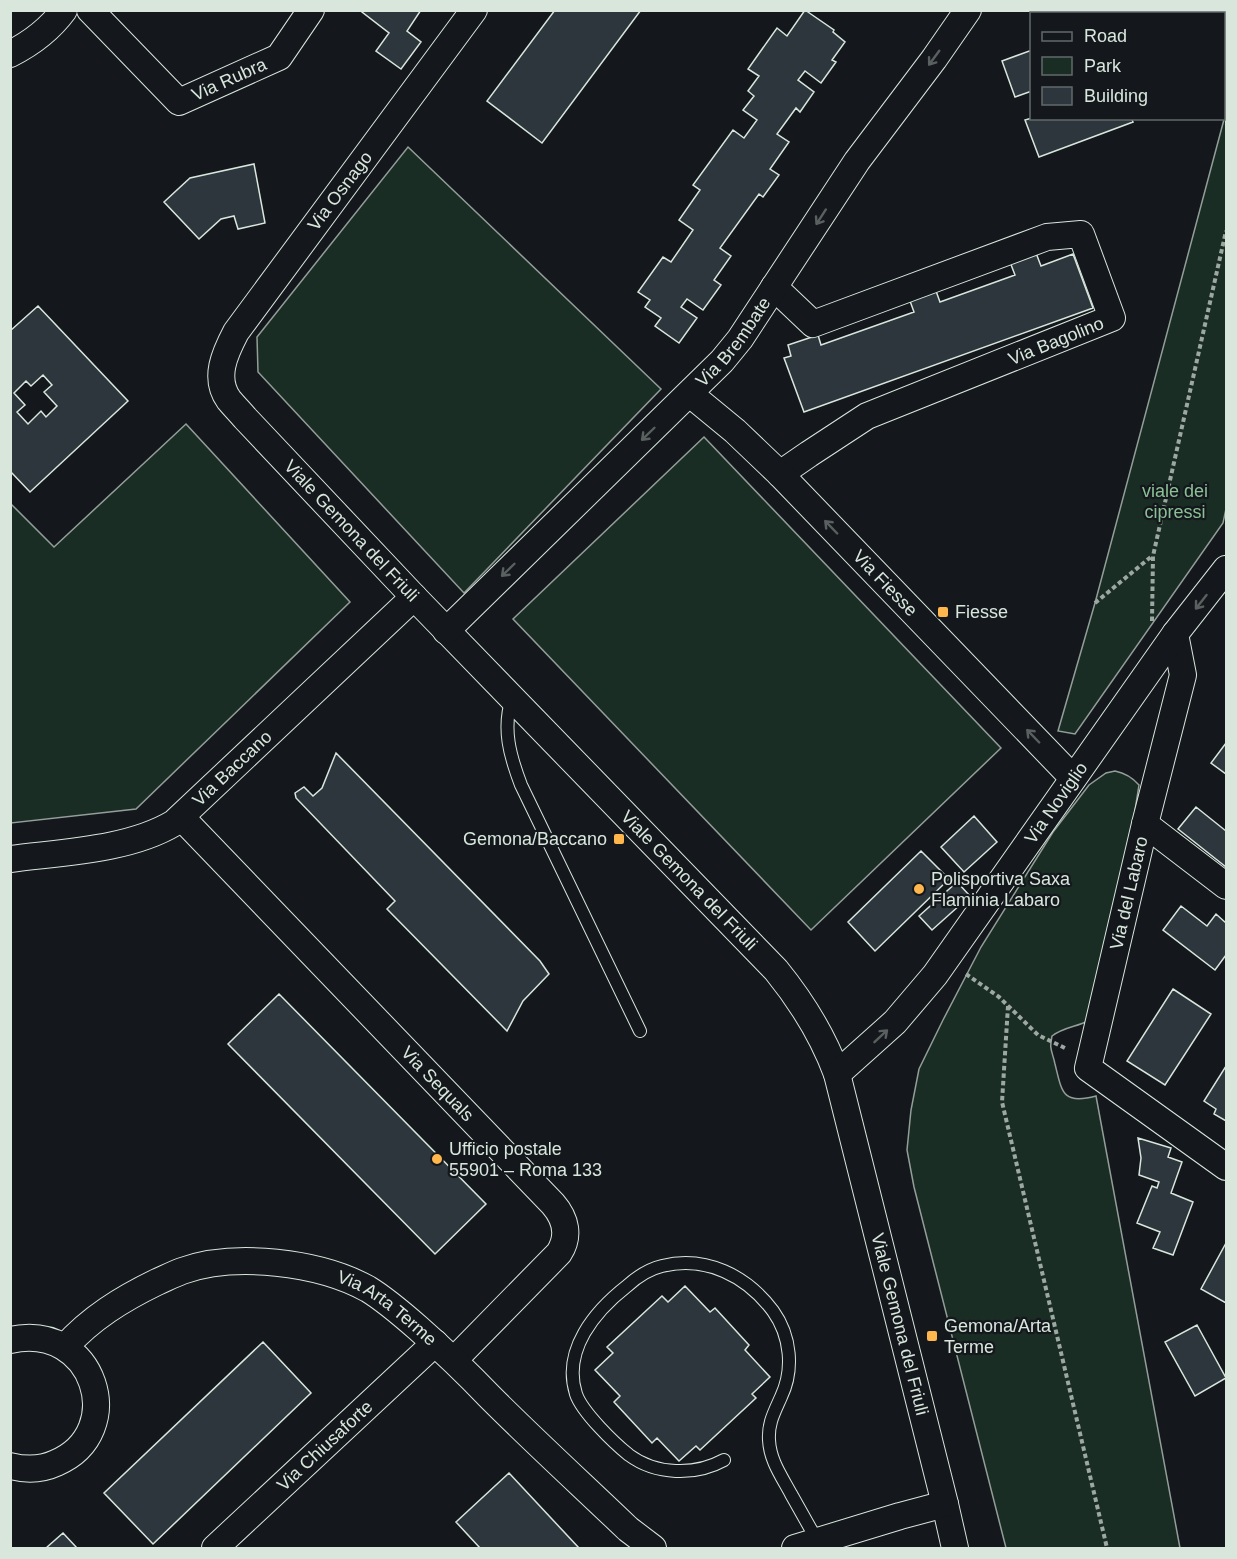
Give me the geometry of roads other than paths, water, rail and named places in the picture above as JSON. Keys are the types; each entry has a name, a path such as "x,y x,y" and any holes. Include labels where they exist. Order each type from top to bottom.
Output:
{"street":[{"path":"10,54 44,33 56,22 64,10"},
{"name":"Via Rubra","path":"90,10 179,102 279,57 311,10"},
{"name":"Via Osnago","path":"221,379 224,358 236,332 474,10"},
{"name":"Via Brembate","path":"446,631 722,361 740,339 857,161 968,10"},
{"name":"Via Bagolino","path":"774,286 813,324 1047,237 1081,234 1112,318 867,416 780,474"},
{"name":"Viale Gemona del Friuli","path":"221,379 222,387 229,400 446,631 776,970 818,1030 837,1074 955,1548"},
{"name":"Via Fiesse","path":"690,394 735,431 780,474 1073,778"},
{"path":"1175,634 1227,569"},
{"name":"Via Baccano","path":"10,859 122,843 156,832 181,818 414,597"},
{"name":"Via Noviglio","path":"837,1074 895,1022 946,961 1175,634"},
{"name":"Via del Labaro","path":"1175,634 1183,675 1144,824 1088,1068 1227,1167"},
{"name":"Via Sequals","path":"181,818 554,1204 563,1217 566,1234 559,1253 454,1360"},
{"path":"1144,824 1227,886"},
{"name":"Via Arta Terme","path":"65,1347 81,1330 117,1303 183,1271 210,1264 234,1262 279,1264 309,1268 349,1281 379,1296 435,1343 628,1529 653,1548"},
{"path":"10,1340 25,1336 46,1338 65,1347 82,1362 92,1381 96,1403 92,1425 82,1444 65,1459 45,1468 22,1469 10,1466"},
{"name":"Via Chiusaforte","path":"215,1548 435,1343"},
{"path":"807,1545 945,1504"},
{"name":"Viale Gemona del Friuli","path":"945,1504 960,1548"}],"lane":[{"path":"512,698 508,712 508,732 512,757 521,785 640,1031"},
{"path":"724,1461 708,1468 684,1471 660,1469 643,1464 627,1453 612,1438 589,1414 577,1396 573,1383 573,1362 583,1334 606,1304 638,1277 654,1269 684,1263 721,1270 745,1281 774,1313 784,1334 789,1366 788,1379 771,1418 770,1448 807,1545"}],"place":[{"name":"Fiesse","path":"943,612"},
{"name":"Gemona/Baccano","path":"619,839"},
{"name":"Polisportiva Saxa Flaminia Labaro","path":"919,889"},
{"name":"Ufficio postale 55901 – Roma 133","path":"437,1159"},
{"name":"Gemona/Arta Terme","path":"932,1336"}],"park label":[{"name":"viale dei cipressi","path":"1175,501"}]}
